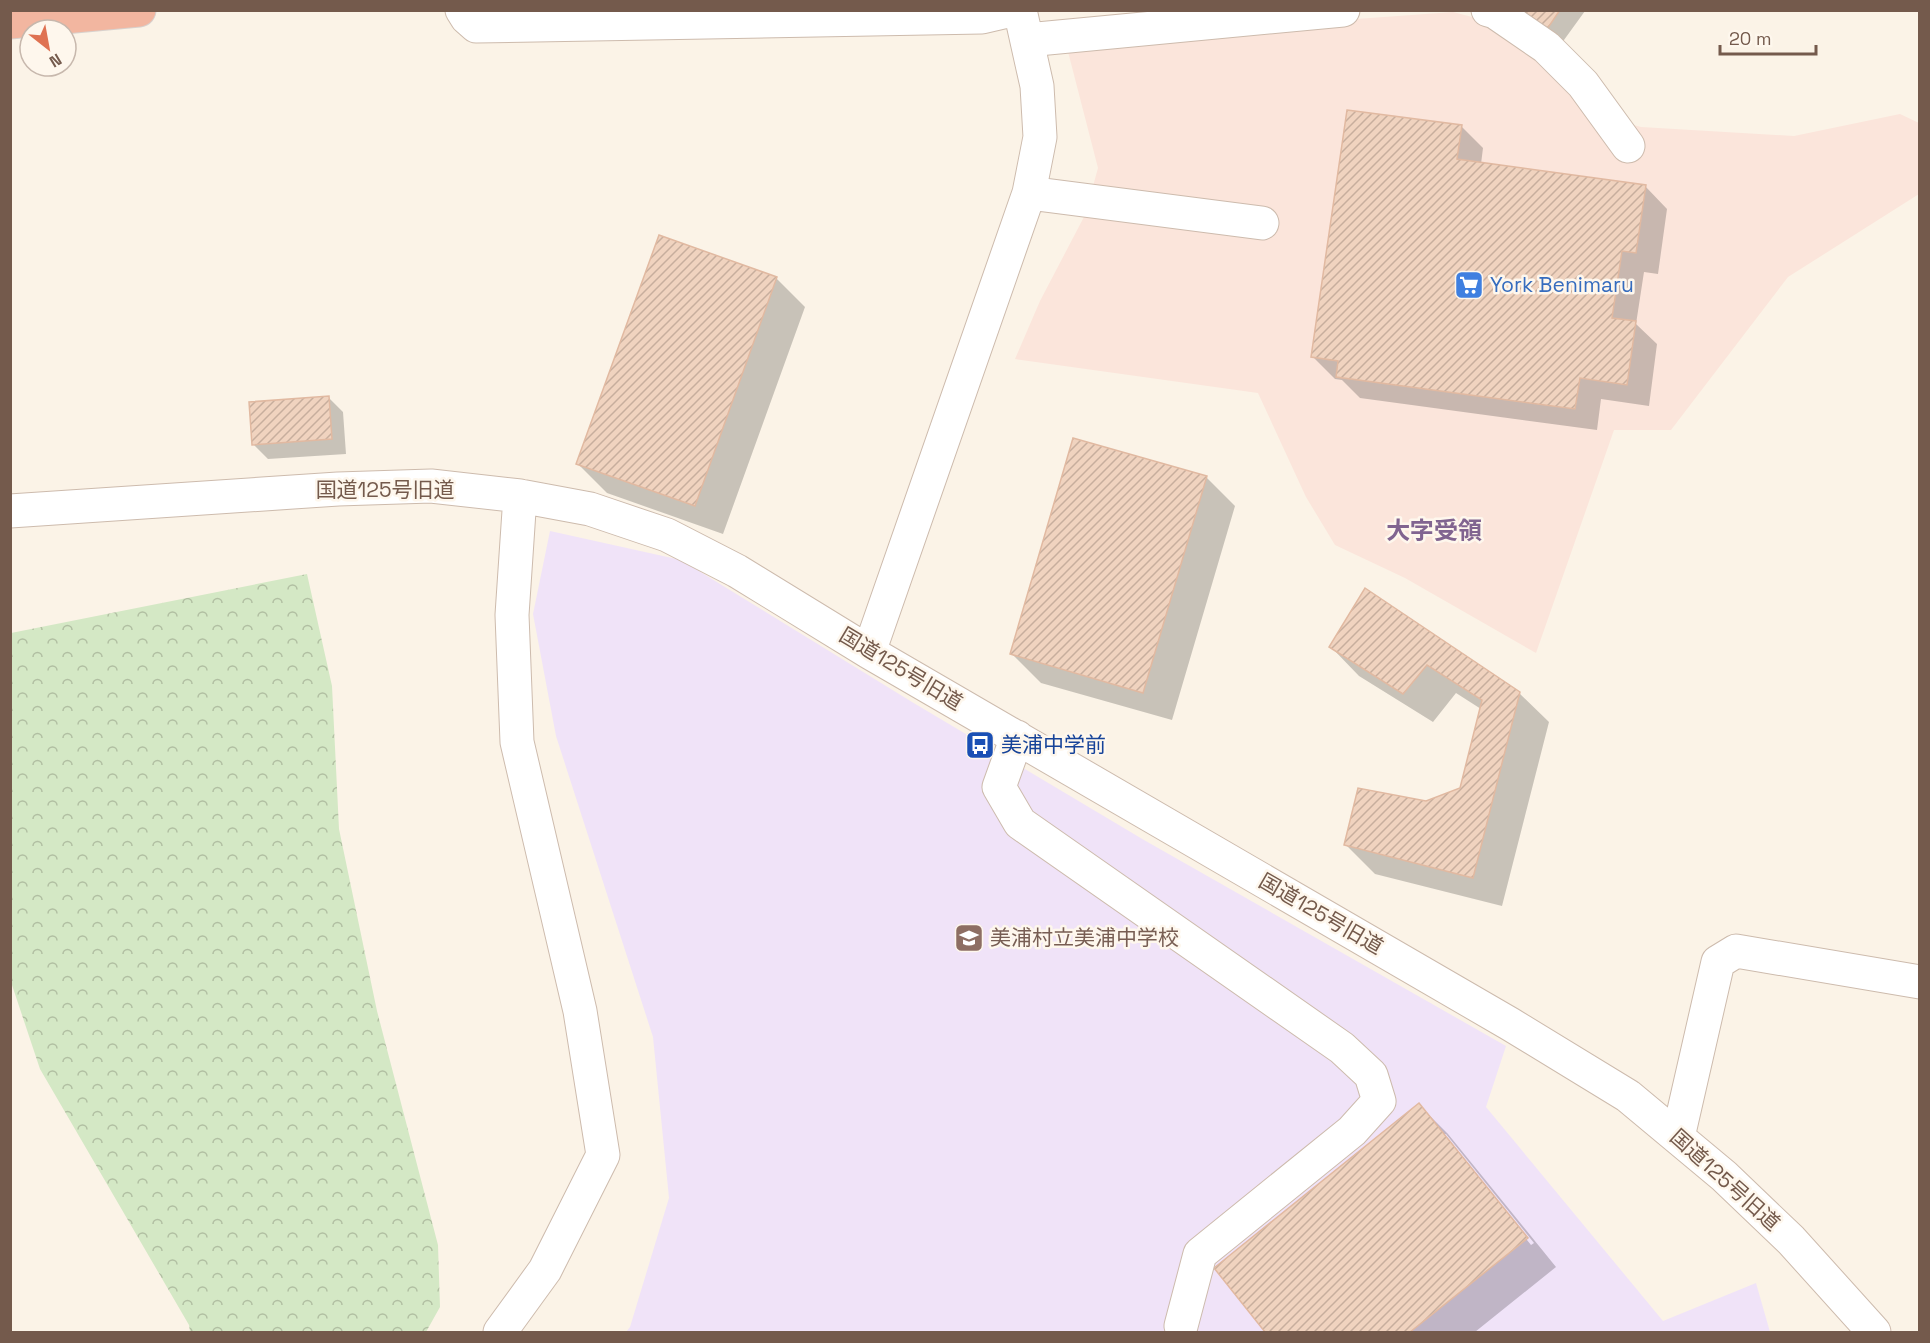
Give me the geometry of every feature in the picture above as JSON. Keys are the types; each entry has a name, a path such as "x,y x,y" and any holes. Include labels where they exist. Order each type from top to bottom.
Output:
{"highway":[{"path":"10,22 139,10"}],"street":[{"path":"462,10 466,18 476,26 982,16 1012,10"},
{"path":"869,652 1029,194 1040,137 1036,86 1024,25 1343,10"},
{"path":"1488,10 1495,12 1546,47 1583,84 1628,146"},
{"path":"1029,194 1262,223"},
{"name":"国道125号旧道","path":"10,511 361,488 431,486 520,495 590,509 667,535 737,571 869,652 1510,1024 1628,1096 1724,1176 1791,1240 1874,1332"},
{"path":"500,1332 545,1270 603,1155 580,1011 517,742 512,615 520,495"},
{"path":"1017,737 999,787 1020,823 1342,1047 1371,1076 1379,1101 1352,1131 1200,1254 1181,1326"},
{"path":"1678,1137 1718,962 1736,951 1920,982"}],"shaded area":[{"path":"1453,12 1495,23 1604,117 1641,127 1794,136 1900,114 1919,123 1919,194 1788,277 1671,430 1614,430 1536,653 1405,578 1335,545 1306,497 1258,393 1015,359 1040,301 1085,215 1098,168 1065,40"},
{"name":"美浦村立美浦中学校","path":"550,531 681,560 912,702 1144,840 1506,1046 1486,1107 1663,1321 1756,1283 1770,1332 626,1332 630,1327 669,1198 653,1037 556,736 533,614"}],"green space":[{"path":"307,574 332,686 339,829 377,1011 438,1245 440,1307 426,1332 190,1332 189,1325 40,1069 11,982 11,633"}],"building":[{"path":"1501,10 1560,10 1541,38"},
{"name":"York Benimaru","path":"1347,110 1462,125 1457,159 1646,185 1636,253 1622,251 1612,318 1636,321 1627,385 1580,378 1575,409 1336,377 1338,361 1311,357"},
{"path":"659,235 777,277 695,506 576,464"},
{"path":"329,396 332,439 252,445 249,402"},
{"path":"1073,438 1207,476 1143,693 1010,654"},
{"path":"1365,588 1520,692 1473,878 1344,845 1358,788 1426,801 1460,788 1482,700 1427,665 1403,694 1329,647"},
{"path":"1419,1103 1528,1238 1410,1332 1265,1332 1214,1268"}],"place":[{"name":"York Benimaru","path":"1469,285"},
{"name":"美浦中学前","path":"980,745"},
{"name":"美浦村立美浦中学校","path":"969,938"}],"district":[{"name":"大字受領","path":"1434,531"}]}
